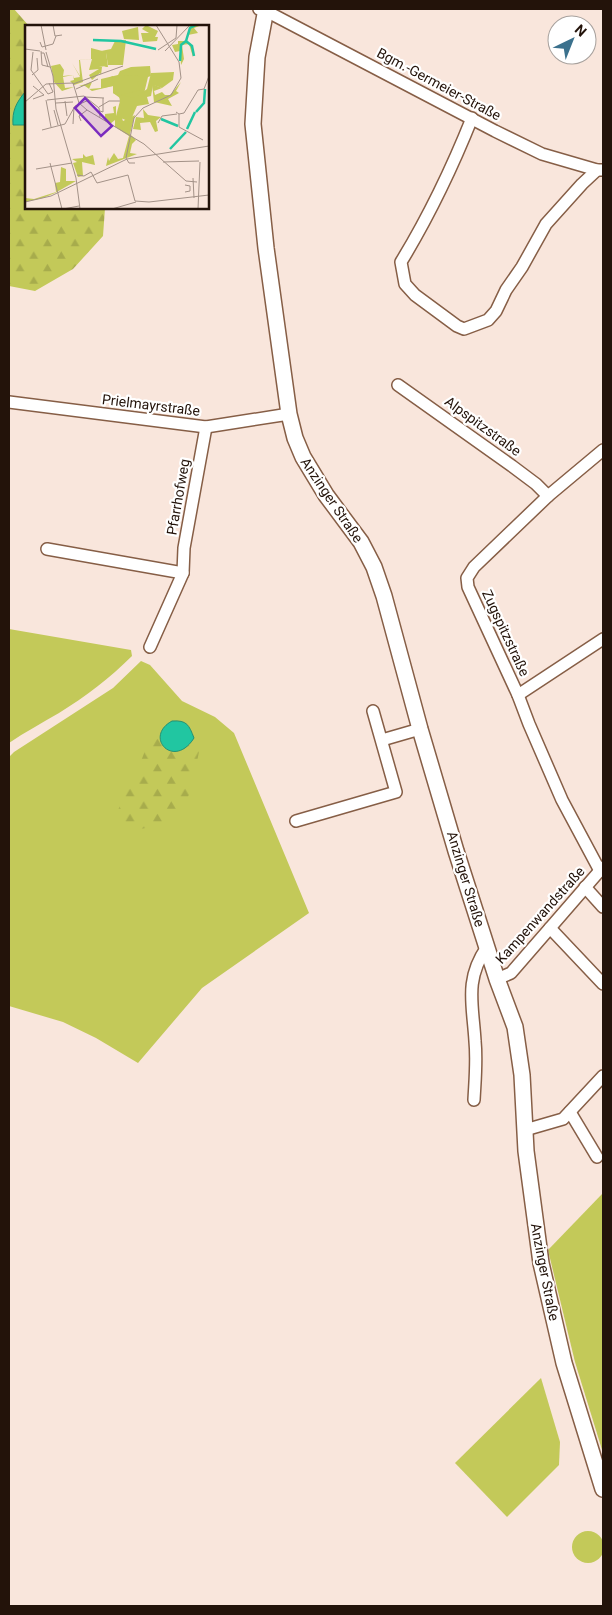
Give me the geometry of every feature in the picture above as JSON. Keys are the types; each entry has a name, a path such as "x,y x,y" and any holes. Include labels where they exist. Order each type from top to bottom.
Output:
{"street":[{"name":"Bgm.-Germeier-Straße","path":"264,9 542,154 600,170"},
{"name":"Anzinger Straße","path":"264,9 257,57 253,124 266,248 289,414 295,438 303,457 326,495 361,542 374,567 384,596 420,729 487,947 497,979 516,1027 522,1074 525,1130 533,1210 541,1263 564,1362 603,1489"},
{"path":"472,118 452,167 416,238 401,262 405,284 415,295 457,326 464,329 488,320 496,311 506,290 522,267 546,224 582,184 600,170"},
{"name":"Alpspitzstraße","path":"398,385 512,466 536,484 548,496"},
{"name":"Prielmayrstraße","path":"9,402 206,427 289,414"},
{"name":"Pfarrhofweg","path":"150,647 183,573 184,548 206,427"},
{"name":"Zugspitzstraße","path":"602,869 562,800 518,694 468,587 467,578 474,567 548,496 603,450"},
{"path":"47,549 183,573"},
{"path":"518,694 603,638"},
{"path":"296,821 396,792 373,711"},
{"path":"382,740 420,729"},
{"name":"Kampenwandstraße","path":"497,979 511,973 602,869"},
{"path":"585,887 603,907"},
{"path":"550,928 603,984"},
{"path":"474,1100 475,1039 470,1004 477,960 487,947"},
{"path":"525,1130 563,1119 603,1076"},
{"path":"570,1112 597,1157"}],"green space":[{"path":"9,9 14,9 28,25 25,25 23,125 25,124 25,209 105,209 103,236 73,269 35,291 9,286"},
{"path":"9,629 131,650 132,656 78,700 9,743"},
{"path":"141,661 150,665 182,701 215,717 234,733 309,913 202,988 138,1063 96,1038 63,1022 9,1006 9,757 113,688"},
{"path":"159,734 161,742 168,750 179,751 194,738 200,747 191,791 178,816 155,826 136,830 120,825 117,812 136,774 150,738"},
{"path":"603,1193 603,1453 575,1362 548,1250"},
{"path":"541,1378 560,1442 559,1465 507,1517 455,1463"},
{"path":"588,1531 594,1532 599,1536 603,1541 603,1553 599,1558 594,1562 588,1563 582,1562 577,1558 573,1553 572,1547 573,1541 577,1536 582,1532"}],"shaded area":[{"path":"25,92 25,124 13,125 13,115 19,100"},
{"path":"172,721 181,721 187,724 194,738 186,747 178,751 171,751 165,748 161,742 160,735 164,728"}]}
